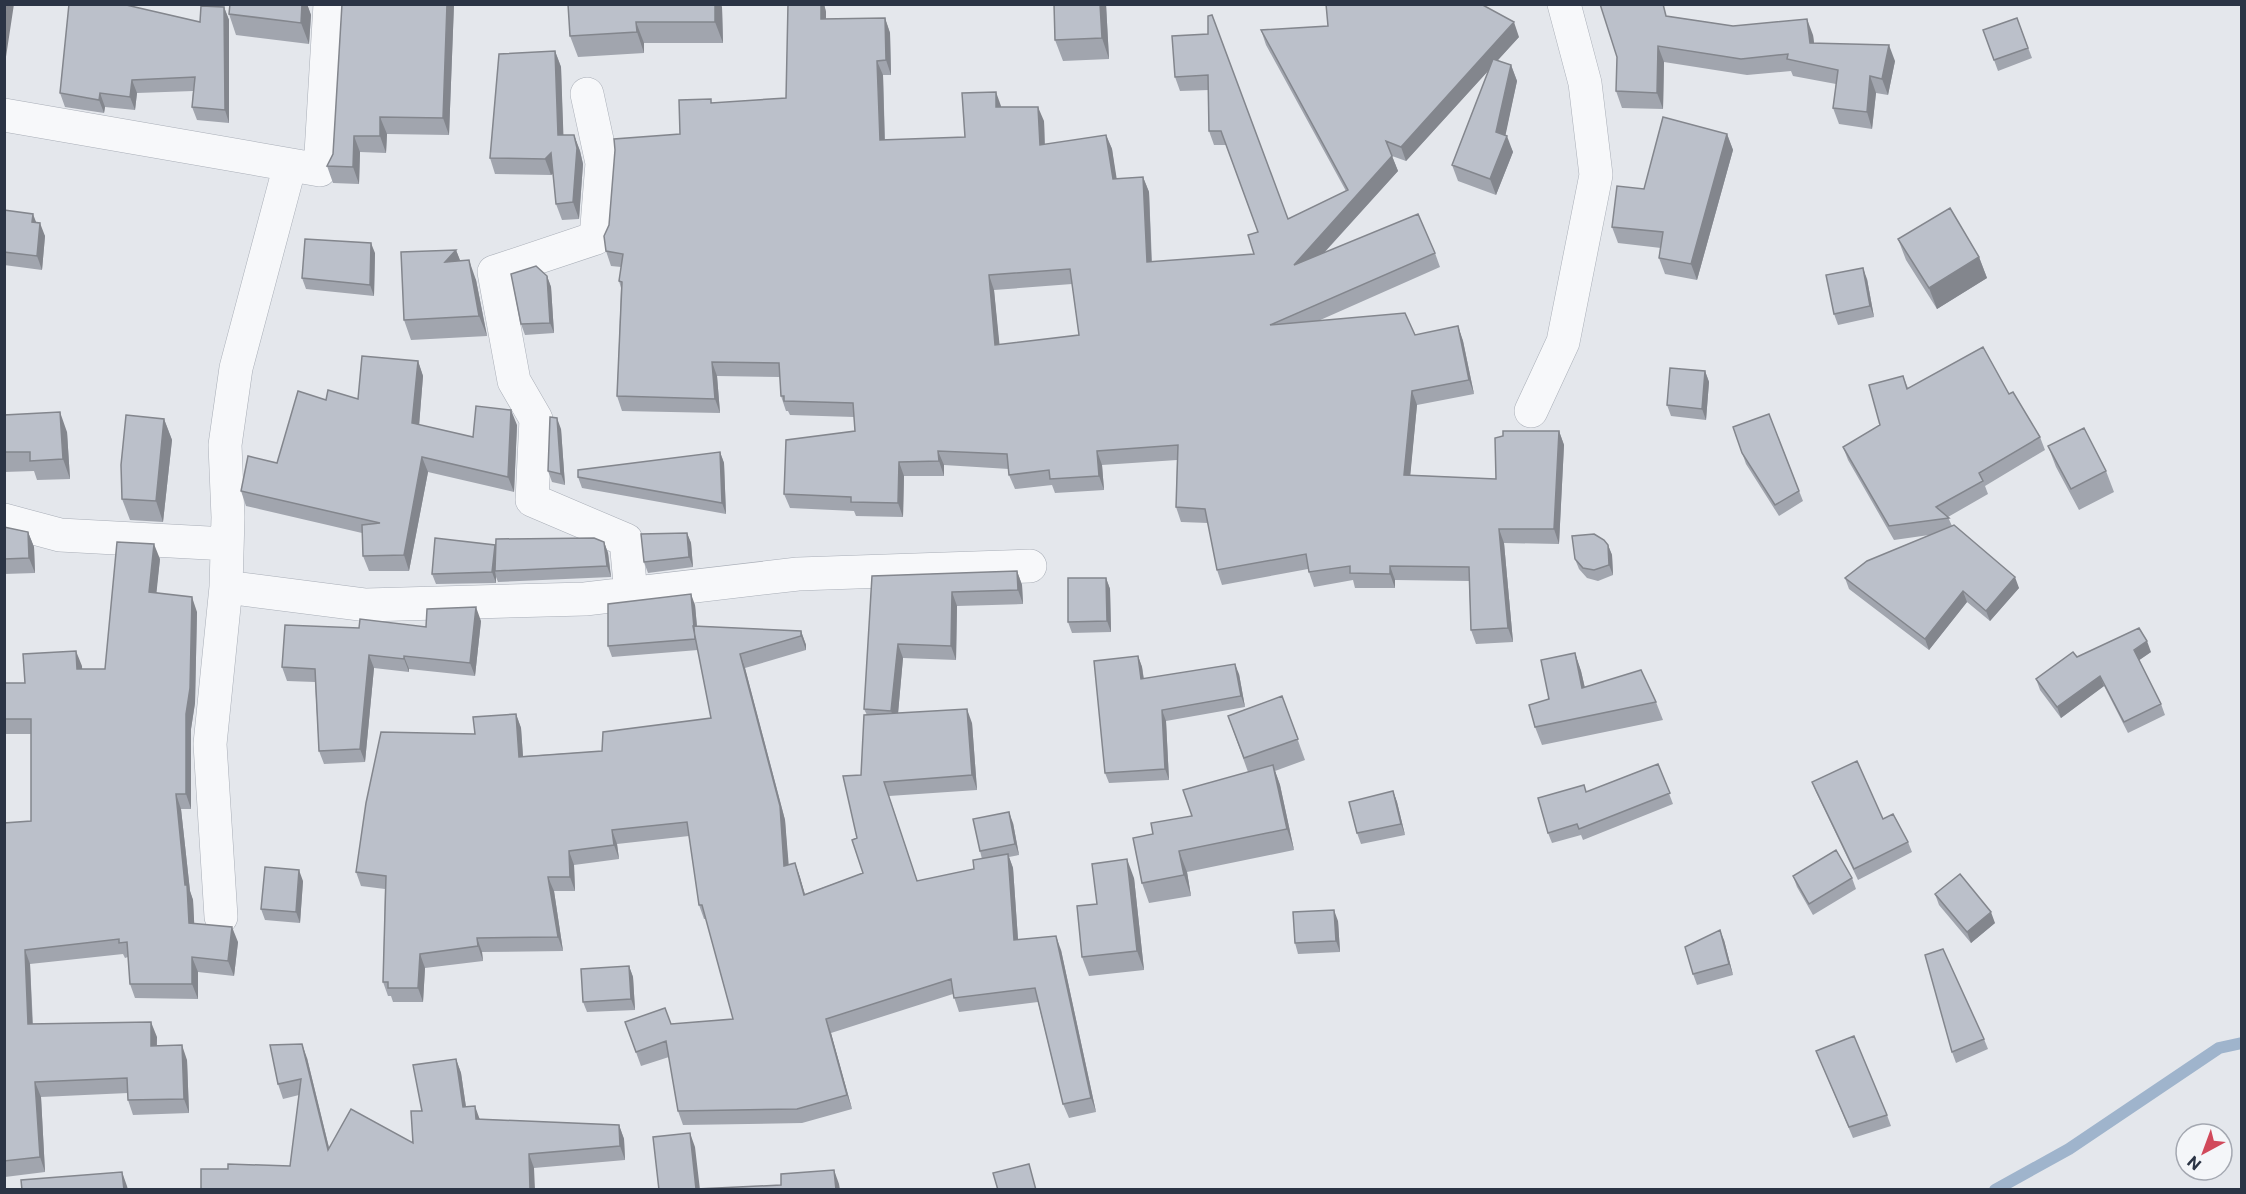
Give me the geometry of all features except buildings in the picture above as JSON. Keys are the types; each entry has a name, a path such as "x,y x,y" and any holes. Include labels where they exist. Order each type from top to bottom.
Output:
{"street":[{"path":"4,115 320,170 330,4"},
{"path":"1531,411 1563,342 1596,175 1585,83 1564,4"},
{"path":"587,94 602,163 596,238 494,272 514,381 536,419 532,500 626,540 631,594"},
{"path":"221,917 210,744 226,587 228,517 225,445 236,368 290,165"},
{"path":"4,520 60,535 227,544"},
{"path":"226,587 366,604 585,599 798,574 1030,566"}],"waterway":[{"path":"1995,1190 2069,1149 2219,1048 2242,1043"}]}
